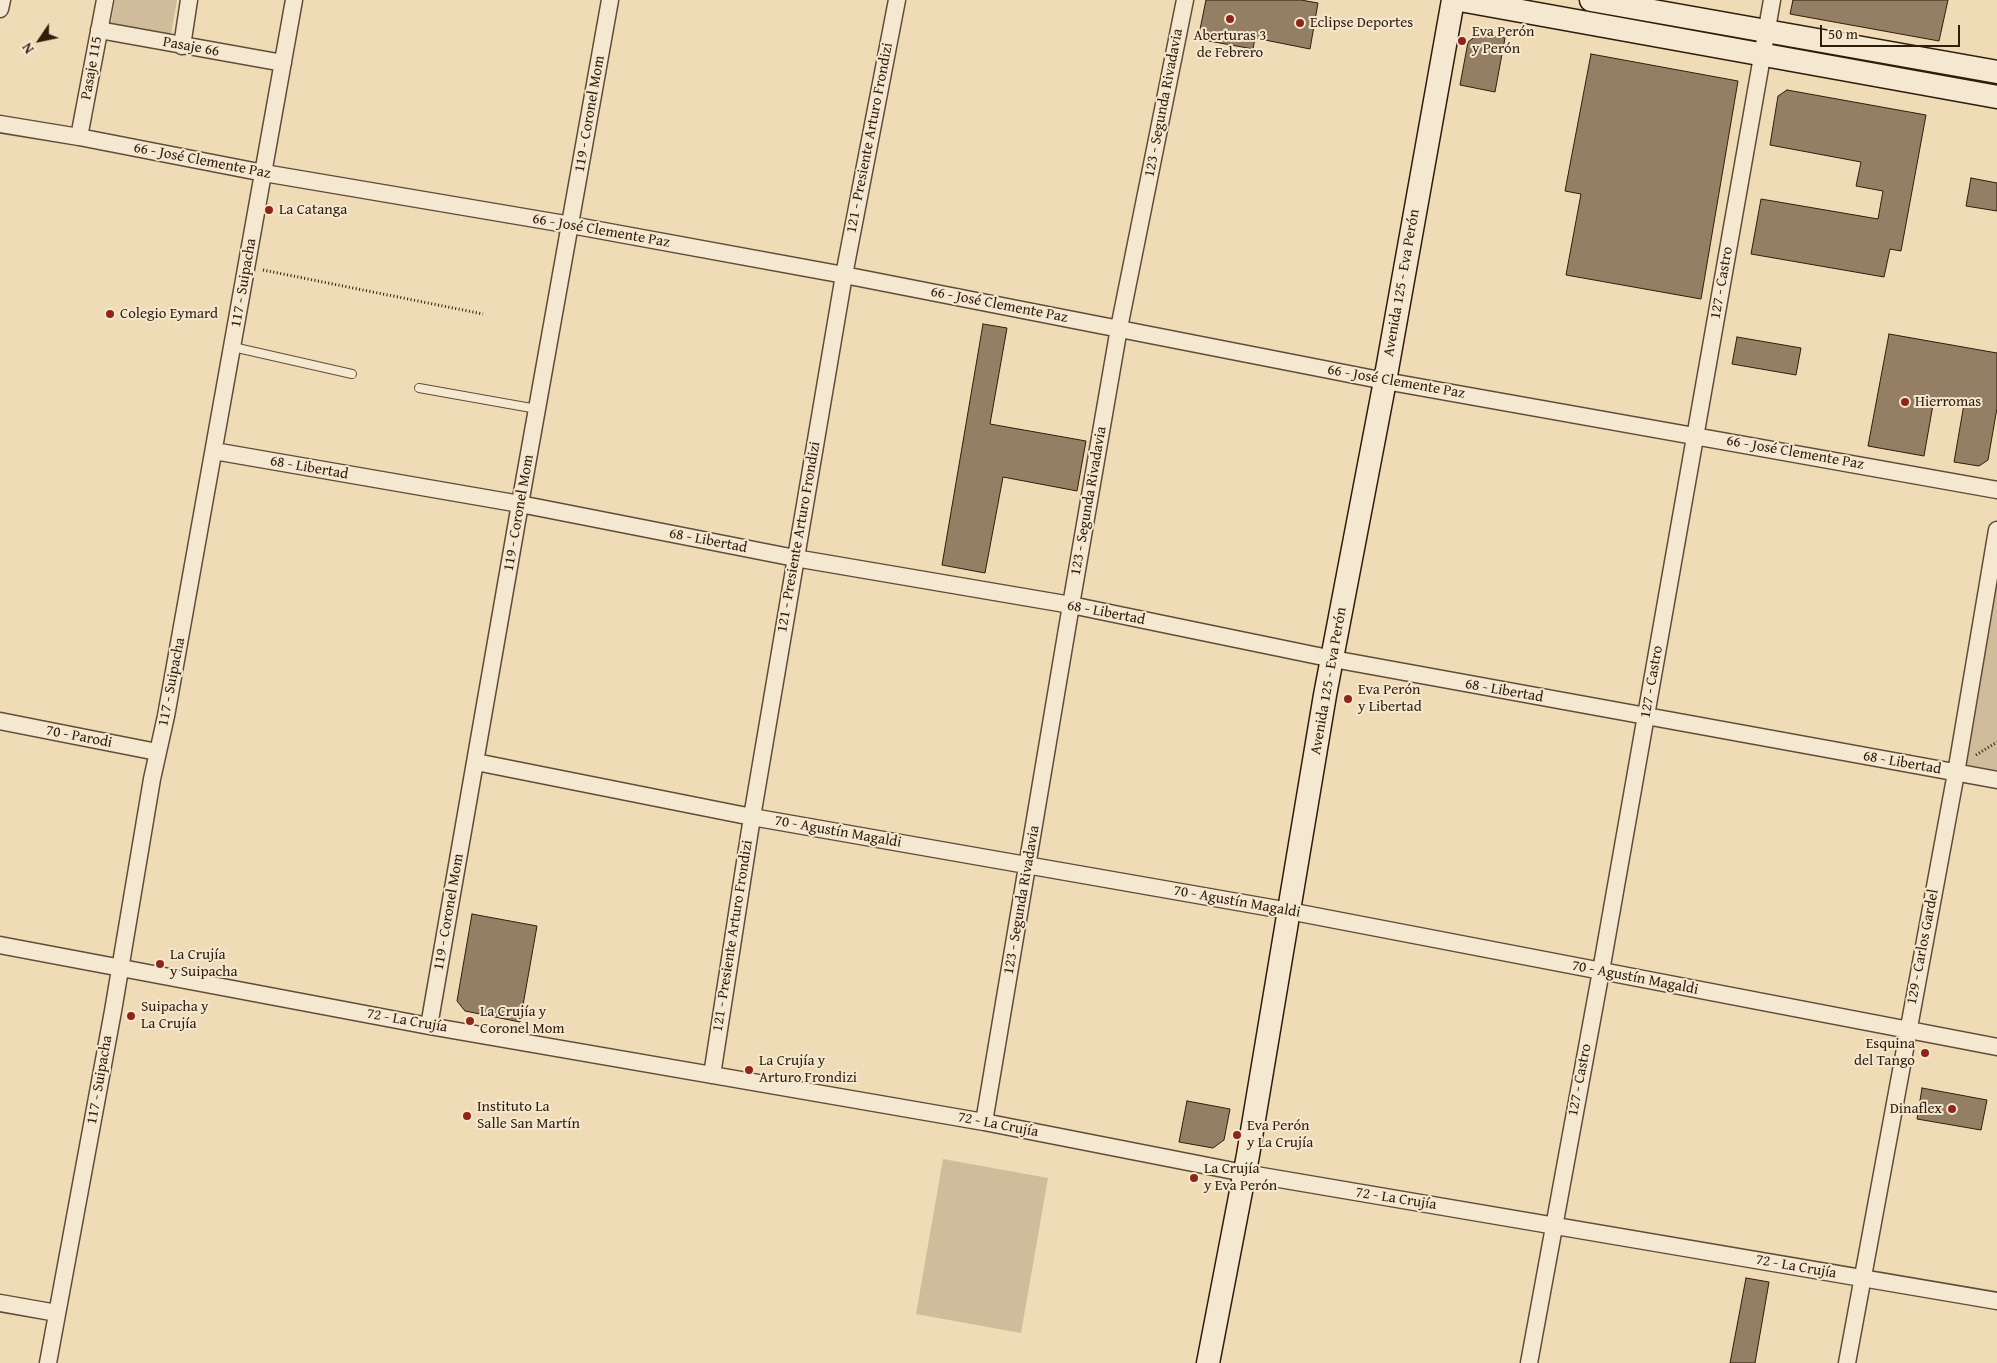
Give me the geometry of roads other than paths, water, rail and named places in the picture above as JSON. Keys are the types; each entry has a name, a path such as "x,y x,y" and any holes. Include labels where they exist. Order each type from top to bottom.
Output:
{"main road":[{"name":"Avenida 125 - Eva Perón","path":"1208,1363 1244,1173 1333,659 1453,0"},
{"path":"1460,0 1997,97"},
{"path":"1591,0 1997,72"}],"street":[{"path":"0,9 2,0"},
{"name":"Pasaje 115","path":"79,137 105,0"},
{"path":"182,46 190,0"},
{"name":"117 - Suipacha","path":"48,1363 157,752 166,716 233,347 294,0"},
{"name":"119 - Coronel Mom","path":"429,1026 610,0"},
{"name":"121 - Presiente Arturo Frondizi","path":"712,1075 795,558 844,276 897,0"},
{"name":"123 - Segunda Rivadavia","path":"984,1122 1119,328 1185,0"},
{"name":"127 - Castro","path":"1529,1363 1601,971 1772,0"},
{"name":"Pasaje 66","path":"99,30 283,63"},
{"name":"66 - José Clemente Paz","path":"0,124 79,137 264,173 571,225 1119,328 1384,381 1997,490"},
{"name":"68 - Libertad","path":"214,451 520,504 795,558 1071,605 1333,659 1997,780"},
{"name":"129 - Carlos Gardel","path":"1847,1363 1956,773 1997,530"},
{"name":"70 - Parodi","path":"0,722 157,752"},
{"name":"70 - Agustín Magaldi","path":"476,762 752,817 1289,911 1997,1047"},
{"name":"72 - La Crujía","path":"0,945 429,1026 984,1122 1244,1173 1997,1301"},
{"path":"0,1303 57,1313"}],"lane":[{"path":"233,347 352,374"},
{"path":"419,388 537,409"}],"place":[{"name":"Aberturas 3 de Febrero","path":"1230,19"},
{"name":"Eclipse Deportes","path":"1300,23"},
{"name":"Eva Perón y Perón","path":"1462,41"},
{"name":"La Catanga","path":"269,210"},
{"name":"Colegio Eymard","path":"110,314"},
{"name":"Hierromas","path":"1905,402"},
{"name":"Eva Perón y Libertad","path":"1348,699"},
{"name":"La Crujía y Suipacha","path":"160,964"},
{"name":"Suipacha y La Crujía","path":"131,1016"},
{"name":"La Crujía y Coronel Mom","path":"470,1021"},
{"name":"Esquina del Tango","path":"1925,1053"},
{"name":"La Crujía y Arturo Frondizi","path":"749,1070"},
{"name":"Dinaflex","path":"1952,1109"},
{"name":"Instituto La Salle San Martín","path":"467,1116"},
{"name":"Eva Perón y La Crujía","path":"1237,1135"},
{"name":"La Crujía y Eva Perón","path":"1194,1178"}]}
